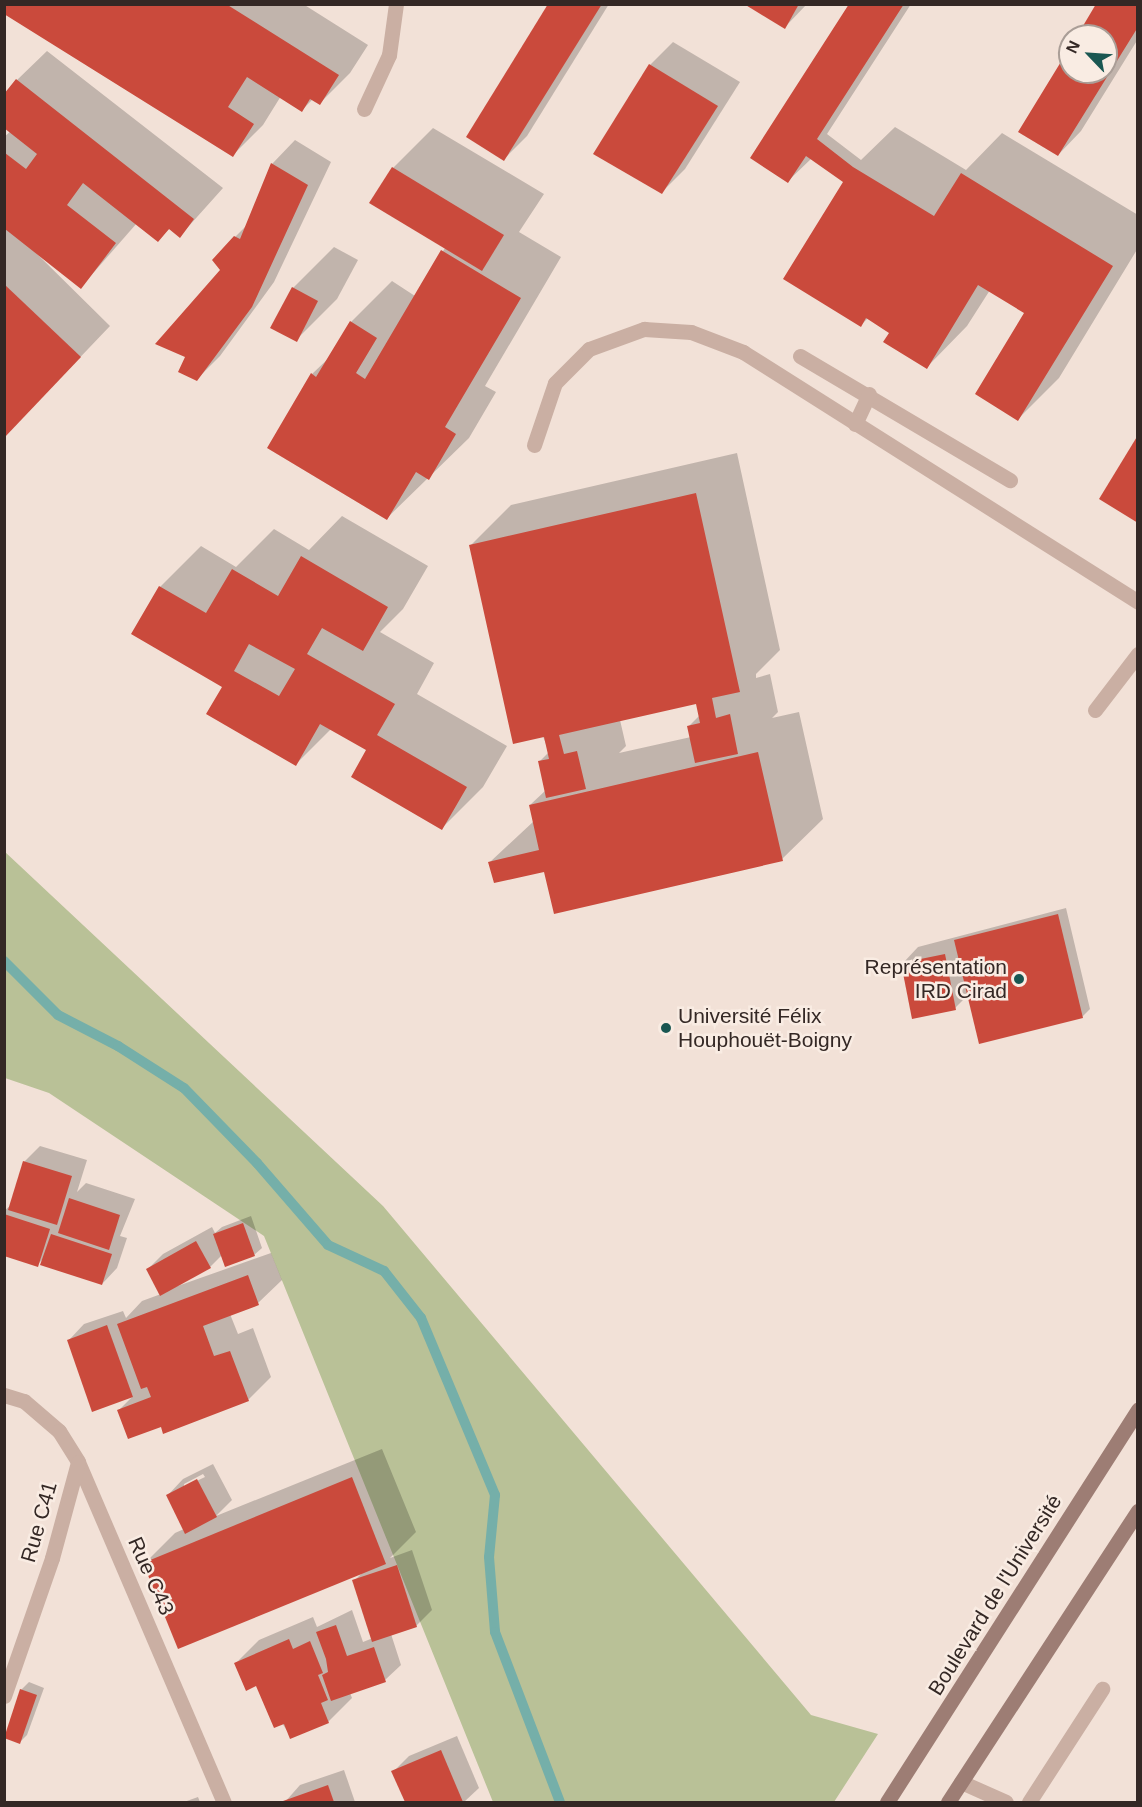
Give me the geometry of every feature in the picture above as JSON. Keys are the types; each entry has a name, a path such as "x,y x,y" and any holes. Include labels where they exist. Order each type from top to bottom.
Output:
{"street":[{"path":"364,109 389,55 396,4"},
{"path":"534,445 555,383 590,349 644,329 691,332 743,352 1137,602"},
{"path":"800,356 869,394 1010,480"},
{"path":"855,424 869,394"},
{"path":"1095,710 1137,654"},
{"name":"Rue C43","path":"4,1395 24,1401 59,1431 78,1462 224,1803"},
{"name":"Boulevard de l'Université","path":"887,1803 1137,1409"},
{"name":"Rue C41","path":"4,1696 51,1558 78,1462"},
{"path":"948,1803 1137,1511"},
{"path":"1029,1803 1102,1689"},
{"path":"961,1782 1006,1803"}],"green space":[{"path":"4,851 383,1206 811,1715 878,1734 834,1802 493,1802 264,1236 49,1093 5,1078"}],"building":[{"path":"4,4 226,4 339,75 320,105 310,99 302,112 247,77 228,107 254,124 233,157 4,14"},
{"path":"548,4 602,4 504,161 466,137"},
{"path":"744,4 799,4 785,29"},
{"path":"849,4 904,4 817,139 853,167 934,216 961,173 1113,266 1018,421 975,394 1024,313 978,285 927,369 883,342 889,333 866,318 861,327 783,279 843,182 806,156 788,183 750,158"},
{"path":"1096,4 1138,4 1138,27 1118,59 1118,24 1084,24"},
{"path":"649,64 718,106 662,194 593,154"},
{"path":"1058,67 1058,84 1103,84 1058,156 1018,132"},
{"path":"16,79 194,219 180,238 169,229 158,242 83,183 67,205 116,243 81,289 5,229 5,153 26,169 37,154 4,128 4,94"},
{"path":"271,163 308,185 252,307 197,381 178,372 185,357 155,344 220,270 212,260 234,236 240,239"},
{"path":"392,167 504,235 482,271 369,203"},
{"path":"441,250 521,298 445,427 456,434 429,480 416,472 387,520 267,448 311,373 316,377 350,321 377,338 356,373 365,379"},
{"path":"4,284 81,357 4,438"},
{"path":"292,287 318,301 297,342 270,328"},
{"path":"1138,435 1138,523 1099,499"},
{"path":"696,493 740,692 712,698 716,718 730,714 738,754 695,763 687,726 700,723 696,704 559,735 564,754 577,751 586,789 546,798 538,761 549,759 544,737 513,744 469,545"},
{"path":"301,556 388,607 363,651 322,628 307,654 395,704 377,735 467,787 442,830 351,777 366,750 320,724 296,766 206,714 222,687 131,634 159,586 206,613 232,569 278,596","holes":["249,644 295,669 279,696 234,671"]},
{"path":"758,752 783,861 554,914 544,872 494,883 488,862 539,850 529,805"},
{"name":"Représentation IRD Cirad","path":"1058,914 1083,1018 979,1044 954,940"},
{"path":"945,954 956,1010 912,1019 901,963"},
{"path":"23,1161 72,1176 57,1225 8,1210"},
{"path":"69,1198 120,1215 109,1250 58,1233"},
{"path":"4,1214 50,1229 38,1267 4,1256"},
{"path":"243,1223 255,1256 225,1267 213,1234"},
{"path":"51,1234 112,1254 102,1285 40,1265"},
{"path":"196,1241 211,1268 160,1296 146,1269"},
{"path":"248,1275 259,1305 203,1326 214,1356 230,1351 249,1401 163,1434 161,1427 128,1439 117,1410 151,1397 147,1387 141,1389 117,1324"},
{"path":"107,1325 133,1397 92,1412 67,1340"},
{"path":"352,1477 386,1564 178,1649 143,1563"},
{"path":"197,1479 217,1517 185,1534 166,1495"},
{"path":"397,1565 417,1627 372,1642 352,1580"},
{"path":"336,1625 347,1656 374,1647 386,1682 331,1701 322,1675 328,1672 326,1659 316,1632"},
{"path":"289,1639 293,1649 310,1641 323,1673 318,1675 328,1700 321,1703 329,1723 290,1739 284,1724 274,1728 256,1686 246,1691 234,1663"},
{"path":"20,1689 37,1695 20,1744 4,1738"},
{"path":"441,1750 463,1802 405,1802 391,1771"},
{"path":"328,1785 334,1802 283,1802 283,1801"}],"waterway":[{"path":"4,961 58,1015 118,1046 184,1088 257,1163 328,1245 384,1271 421,1318 495,1495 489,1557 495,1632 560,1802"}],"place":[{"name":"Représentation IRD Cirad","path":"1019,979"},
{"name":"Université Félix Houphouët-Boigny","path":"666,1028"}]}
